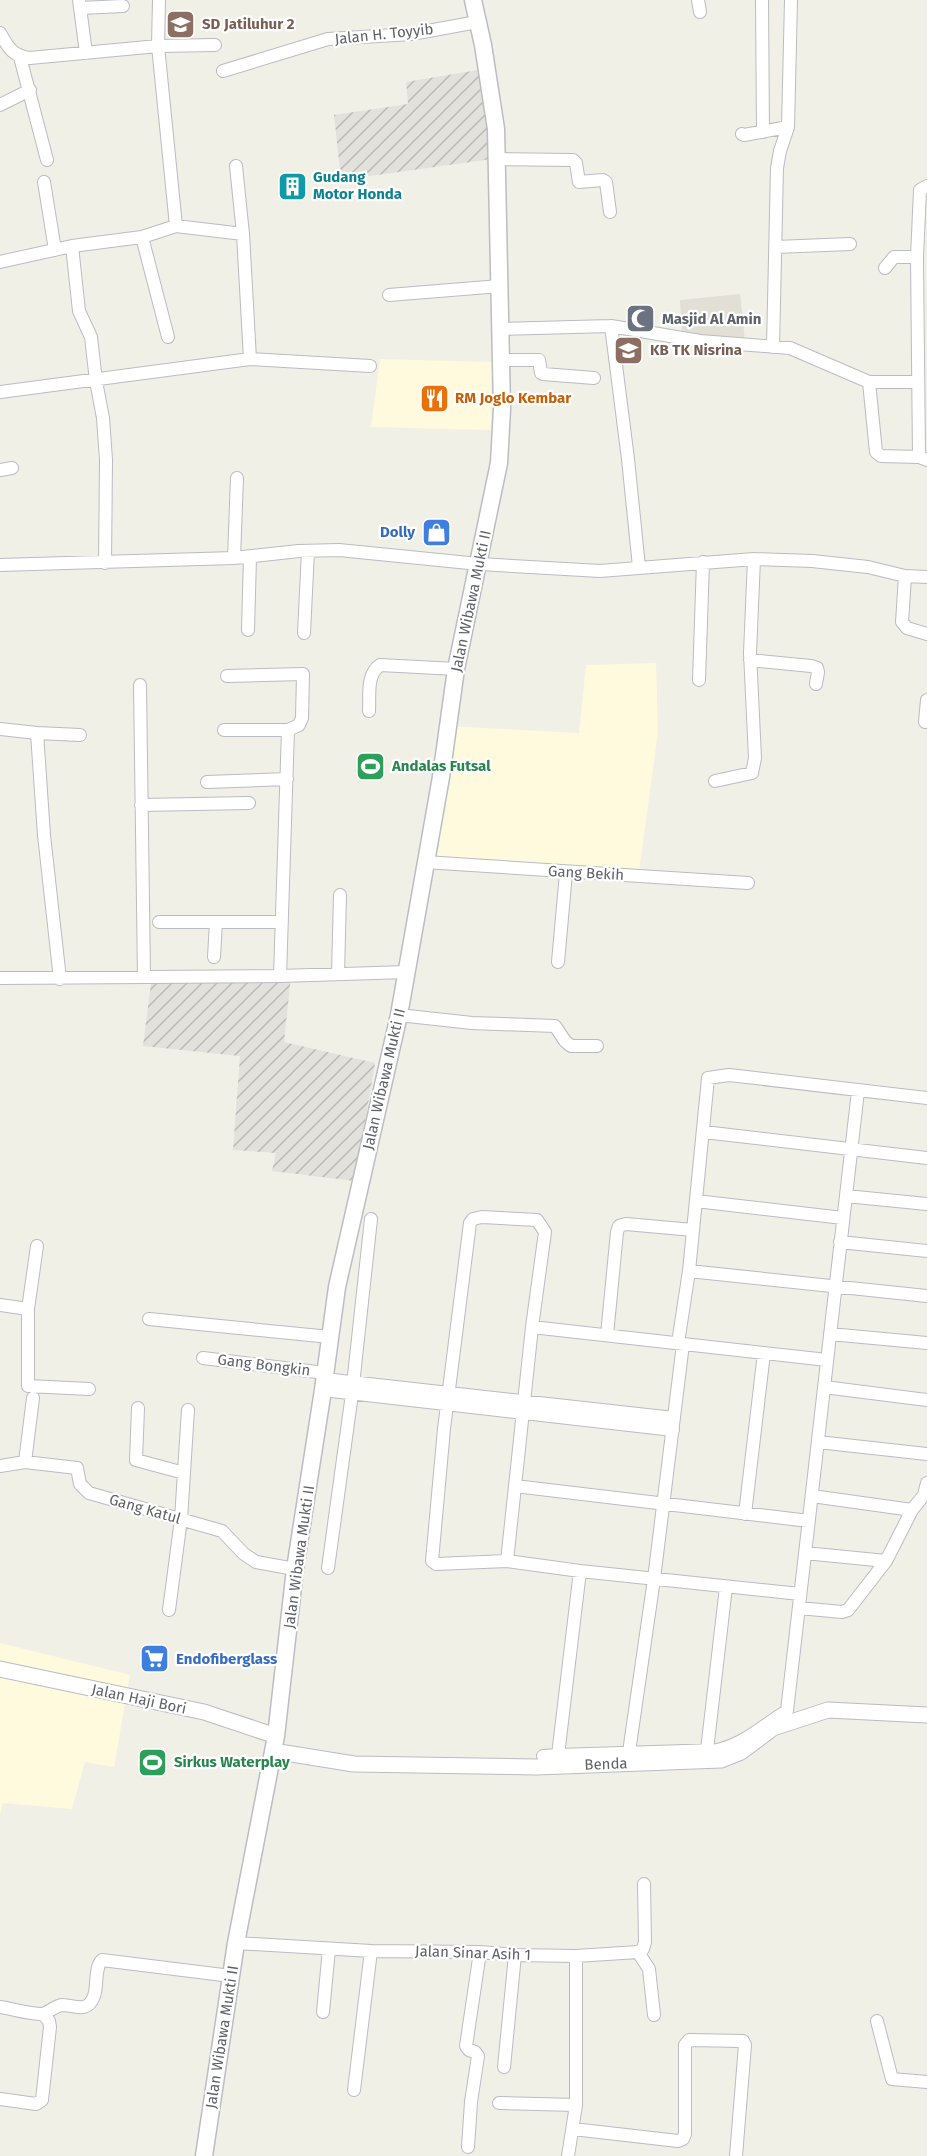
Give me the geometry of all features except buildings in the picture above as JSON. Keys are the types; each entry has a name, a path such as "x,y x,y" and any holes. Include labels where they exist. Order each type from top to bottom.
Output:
{"main road":[{"name":"Jalan Wibawa Mukti II","path":"204,2156 236,1943 274,1743 295,1569 337,1287 399,1014 441,777 456,669 500,463 502,409 496,129 483,45 473,0"}],"street":[{"path":"159,0 158,46 176,226"},
{"path":"762,0 763,132"},
{"path":"773,347 777,168 788,127 792,0"},
{"path":"86,53 80,4 123,6"},
{"name":"Jalan H. Toyyib","path":"223,71 328,39 412,34 477,22"},
{"path":"0,33 9,49 20,57 47,160"},
{"path":"20,57 158,46 215,45"},
{"path":"0,105 30,90"},
{"path":"742,134 788,127"},
{"path":"496,159 573,160 576,163 578,181 603,180 606,182 610,212"},
{"path":"236,166 243,234 250,359"},
{"path":"44,182 56,250"},
{"path":"869,382 876,452 881,456 923,459 917,382 917,257 920,190 927,186"},
{"path":"0,262 72,246 142,237 176,226 243,234"},
{"path":"142,237 168,337"},
{"path":"776,246 850,244"},
{"path":"72,246 79,311 91,337 103,418 106,460 105,563"},
{"path":"885,268 894,257 917,257"},
{"path":"389,295 500,286"},
{"path":"501,329 610,326 700,341 790,348 869,382 917,382"},
{"path":"610,326 628,459 639,567"},
{"path":"0,392 250,359 370,366"},
{"path":"501,360 539,360 543,374 594,378"},
{"path":"234,558 237,478"},
{"path":"0,565 234,558 339,550 479,564 600,571 754,559 812,561 868,567 905,576 927,576"},
{"path":"304,633 308,551"},
{"path":"248,630 250,557"},
{"path":"715,781 752,773 755,758 750,660 754,559"},
{"path":"699,680 703,562"},
{"path":"905,576 902,622 907,628 927,634"},
{"path":"750,660 811,666 818,672 816,684"},
{"path":"369,711 370,677 374,669 380,665 456,669"},
{"path":"224,730 288,730 299,724 302,718 303,674 227,676"},
{"path":"140,685 144,977"},
{"path":"925,722 927,700"},
{"path":"0,729 80,735"},
{"path":"280,976 288,730"},
{"path":"37,733 44,835 60,979"},
{"path":"207,782 286,779"},
{"path":"141,805 249,803"},
{"name":"Gang Bekih","path":"425,862 566,873 748,883"},
{"path":"558,962 566,873"},
{"path":"338,974 340,895"},
{"path":"159,922 282,922"},
{"path":"214,957 216,922"},
{"path":"0,978 280,976 407,972"},
{"path":"399,1014 472,1023 555,1026 571,1046 597,1046"},
{"path":"629,1752 673,1424 708,1078 729,1075 858,1092 927,1098"},
{"path":"543,1756 727,1748 743,1742 787,1711 858,1092"},
{"path":"704,1132 927,1158"},
{"path":"846,1196 927,1204"},
{"path":"696,1201 843,1218"},
{"path":"507,1562 544,1232 537,1220 482,1216 470,1222 432,1561 436,1564 507,1562 800,1594"},
{"path":"328,1568 353,1388 371,1219"},
{"path":"607,1335 619,1226 626,1224 693,1230"},
{"path":"840,1242 927,1251"},
{"path":"37,1246 28,1309 28,1386 89,1389"},
{"path":"689,1271 927,1296"},
{"path":"0,1305 28,1309"},
{"path":"149,1319 330,1337"},
{"path":"532,1327 827,1360"},
{"path":"830,1334 927,1343"},
{"path":"745,1514 764,1353"},
{"name":"Gang Bongkin","path":"202,1358 353,1388 673,1424"},
{"path":"824,1387 927,1400"},
{"path":"25,1462 33,1398"},
{"path":"138,1408 136,1460 184,1473"},
{"path":"169,1610 181,1519 188,1410"},
{"path":"818,1442 927,1454"},
{"name":"Gang Katul","path":"0,1466 25,1462 77,1468 80,1484 89,1493 222,1531 244,1554 256,1562 295,1569"},
{"path":"799,1608 842,1612 848,1610 886,1561 912,1510 924,1495 927,1483"},
{"path":"515,1486 809,1521"},
{"path":"812,1496 912,1510"},
{"path":"805,1552 886,1561"},
{"path":"558,1755 580,1571"},
{"path":"707,1750 726,1587"},
{"name":"Jalan Haji Bori","path":"0,1669 204,1712 274,1743"},
{"name":"Benda","path":"274,1743 354,1764 537,1767 721,1760 741,1752 773,1728 828,1710 927,1715"},
{"path":"644,1884 645,1942 643,1949 638,1952 649,1969 654,2014"},
{"name":"Jalan Sinar Asih 1","path":"236,1943 371,1951 480,1952 515,1955 576,1956 638,1952"},
{"path":"323,2012 328,1949"},
{"path":"354,2090 371,1951"},
{"path":"468,2147 477,2056 476,2052 469,2050 466,2046 480,1952"},
{"path":"504,2067 515,1955"},
{"path":"568,2156 576,2105 576,1956"},
{"path":"0,2007 43,2014 61,2005 79,2008 91,2003 95,1995 98,1964 102,1960 231,1976"},
{"path":"0,2099 36,2104 42,2100 50,2027 49,2021 43,2014"},
{"path":"877,2021 892,2079 927,2082"},
{"path":"573,2129 678,2141 683,2139 685,2134 685,2045 689,2040 742,2041 745,2045 736,2156"},
{"path":"499,2103 576,2105"}],"shaded area":[{"path":"478,70 492,159 341,180 334,115 408,104 406,82"},
{"path":"740,294 745,341 682,335 680,300"},
{"path":"380,359 492,362 491,430 371,427"},
{"path":"656,663 658,732 638,879 433,869 446,726 579,733 586,665"},
{"path":"291,976 284,1042 375,1063 355,1181 272,1171 276,1153 233,1150 240,1056 143,1046 151,983"},
{"path":"0,1643 130,1675 114,1767 85,1762 72,1809 3,1803 0,1814"}],"place":[{"name":"SD Jatiluhur 2","path":"181,24"},
{"name":"Gudang Motor Honda","path":"292,186"},
{"name":"Masjid Al Amin","path":"641,319"},
{"name":"KB TK Nisrina","path":"629,350"},
{"name":"RM Joglo Kembar","path":"434,398"},
{"name":"Dolly","path":"436,532"},
{"name":"Andalas Futsal","path":"371,766"},
{"name":"Endofiberglass","path":"155,1659"},
{"name":"Sirkus Waterplay","path":"153,1762"}]}
